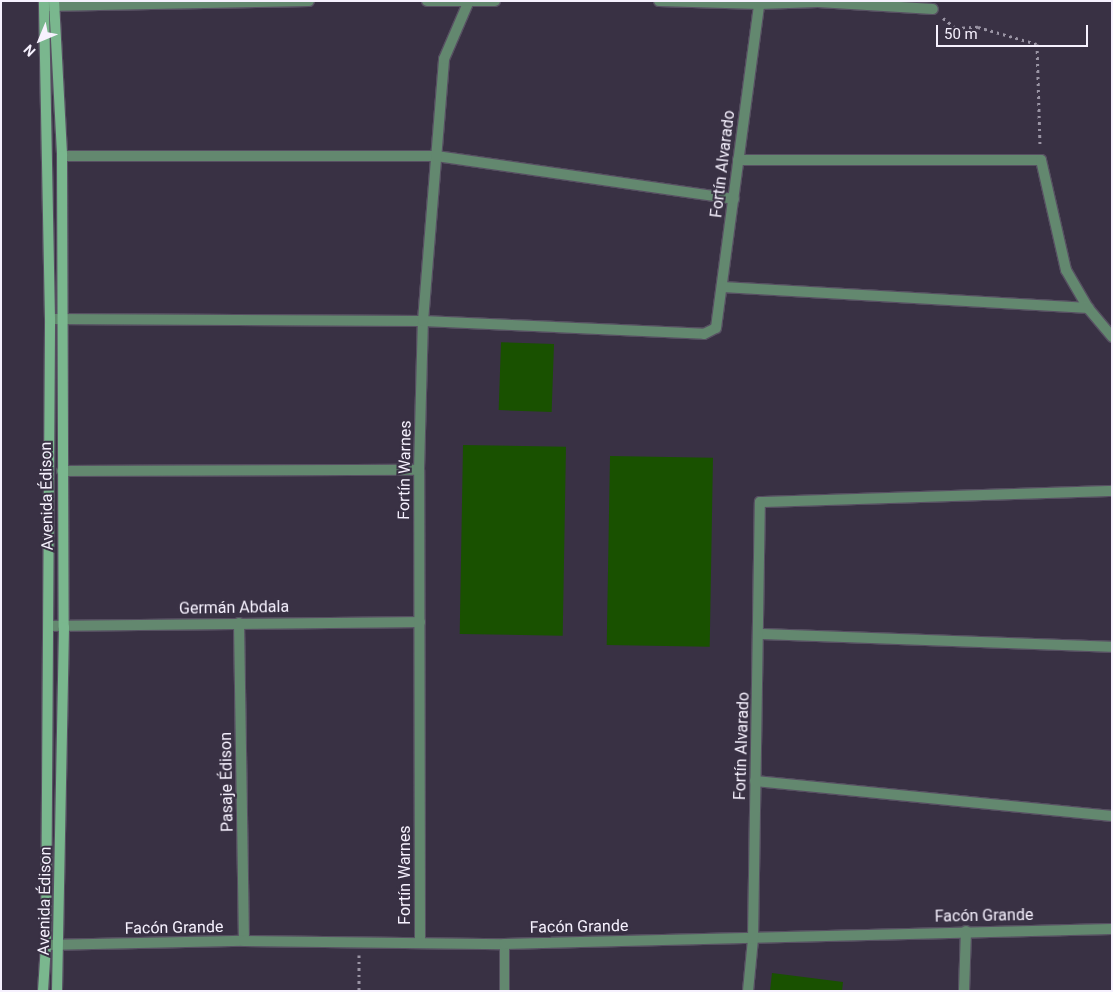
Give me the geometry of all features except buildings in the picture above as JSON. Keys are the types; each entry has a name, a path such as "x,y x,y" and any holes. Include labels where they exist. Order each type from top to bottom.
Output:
{"main road":[{"name":"Avenida Édison","path":"43,991 46,945 49,626 62,156 49,3"},
{"name":"Avenida Édison","path":"49,3 56,319 62,471 64,626 60,946 57,991"}],"street":[{"path":"49,3 310,1"},
{"path":"427,1 468,3 495,1"},
{"path":"658,1 759,4 818,1 933,10"},
{"name":"Fortín Warnes","path":"420,942 419,470 423,321 444,58 468,3"},
{"name":"Fortín Alvarado","path":"423,321 704,334 716,328 723,287 759,4"},
{"path":"62,156 436,156 734,199"},
{"path":"738,160 1041,160 1066,270 1088,308 1112,337"},
{"path":"723,287 1088,308"},
{"path":"56,319 423,321"},
{"path":"62,471 419,470"},
{"name":"Fortín Alvarado","path":"748,991 753,939 755,781 760,634 760,502 1112,491"},
{"name":"Germán Abdala","path":"49,626 240,622 420,622"},
{"name":"Pasaje Édison","path":"240,622 244,941"},
{"path":"760,634 1112,647"},
{"path":"755,781 1112,816"},
{"name":"Facón Grande","path":"46,945 244,941 504,944 753,939 966,931 1112,929"},
{"path":"964,991 966,931"}],"lane":[{"path":"504,944 504,991"}],"path":[{"path":"933,10 956,28 978,27 1037,44 1041,160"},
{"path":"358,942 359,991"}],"green space":[{"path":"501,342 554,344 552,412 499,410"},
{"path":"463,445 566,447 563,636 460,634"},
{"path":"610,456 713,458 710,647 607,645"},
{"path":"772,973 843,982 842,991 770,991"}]}
